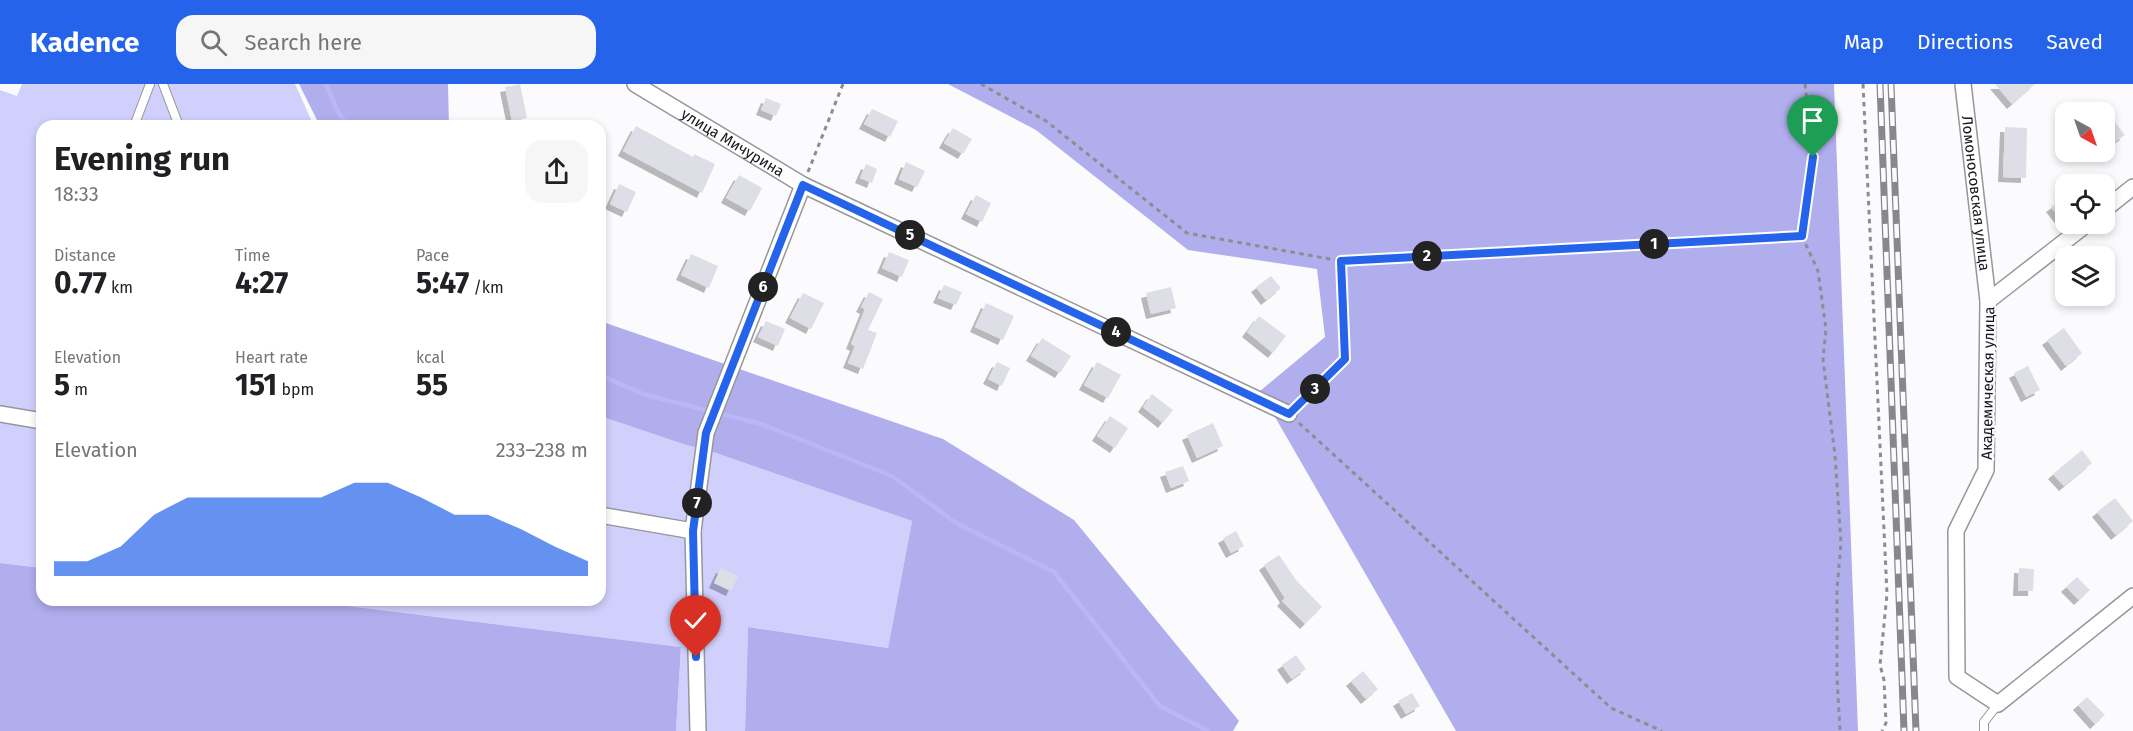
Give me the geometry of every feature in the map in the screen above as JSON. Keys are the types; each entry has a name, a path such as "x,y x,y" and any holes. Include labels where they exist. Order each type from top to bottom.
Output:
{"street":[{"name":"улица Мичурина","path":"634,84 803,185 1289,414"},
{"name":"Ломоносовская улица","path":"1963,84 1988,301"},
{"path":"698,731 693,531 706,433 803,185"},
{"path":"2115,201 2133,187"},
{"name":"Академическая улица","path":"1998,704 1957,677 1956,531 1986,470 1988,301 2074,234"},
{"path":"0,414 36,420"},
{"path":"606,516 693,531"},
{"path":"1998,704 2133,596"}],"lane":[{"path":"136,120 150,84"},
{"path":"163,84 177,120"},
{"path":"1984,731 1984,722 1998,704"}],"path":[{"path":"803,185 843,84"},
{"path":"981,84 1046,122 1187,233 1341,261 1802,236"},
{"path":"1805,84 1813,157 1802,236 1818,271 1826,329 1822,360 1835,455 1841,543 1836,590 1840,731"},
{"path":"1863,84 1887,594 1880,665 1884,680 1886,723 1882,731"},
{"path":"1341,261 1345,359 1289,414 1611,708 1662,731"}],"shaded area":[{"path":"22,84 295,84 311,120 36,120 36,567 0,563 0,90 17,96"},
{"path":"299,84 448,84 449,120 317,120"},
{"path":"948,84 1834,84 1858,731 1456,731 1260,391 1325,337 1317,269 1188,250 1036,130"},
{"path":"606,323 943,439 1074,520 1239,721 1233,731 745,731 748,627 888,648 912,521 710,451 606,418"},
{"path":"606,418 710,451 912,521 888,648 748,627 745,731 676,731 681,647 348,606 606,606"},
{"path":"0,563 36,567 36,606 348,606 681,647 676,731 0,731"}],"building":[{"path":"520,84 527,118 512,120 505,87"},
{"path":"1995,84 2035,84 2012,104"},
{"path":"766,98 781,104 776,116 761,110"},
{"path":"872,109 898,121 890,137 864,124"},
{"path":"2115,122 2125,135 2115,142"},
{"path":"636,126 693,157 694,154 715,164 702,193 623,151"},
{"path":"2005,127 2027,128 2026,178 2003,177"},
{"path":"953,128 972,139 963,154 944,143"},
{"path":"906,162 925,171 917,187 899,179"},
{"path":"866,164 877,169 872,183 860,178"},
{"path":"739,175 762,188 750,211 726,198"},
{"path":"619,184 636,192 627,212 610,204"},
{"path":"976,195 991,203 982,222 966,214"},
{"path":"889,252 909,260 902,277 882,268"},
{"path":"691,254 718,266 709,288 681,275"},
{"path":"1271,276 1281,288 1266,300 1256,287"},
{"path":"944,285 962,292 956,305 938,298"},
{"path":"1171,287 1176,308 1151,314 1146,293"},
{"path":"869,292 883,299 868,330 877,333 863,369 848,363 855,346 851,344 865,309 861,307"},
{"path":"803,293 824,303 811,329 790,318"},
{"path":"986,303 1014,316 1003,340 975,327"},
{"path":"1259,316 1286,336 1273,353 1247,332"},
{"path":"766,321 785,329 778,346 758,337"},
{"path":"2064,328 2082,353 2066,366 2047,340"},
{"path":"1042,338 1071,356 1060,373 1031,356"},
{"path":"997,362 1010,368 1002,386 988,379"},
{"path":"1097,362 1121,375 1108,398 1084,385"},
{"path":"2028,366 2040,390 2026,397 2014,373"},
{"path":"1152,394 1173,410 1163,423 1143,407"},
{"path":"1110,416 1128,428 1115,448 1097,436"},
{"path":"1213,423 1223,446 1197,458 1187,435"},
{"path":"2082,450 2092,463 2064,486 2053,474"},
{"path":"1183,466 1189,481 1171,488 1165,472"},
{"path":"2115,498 2133,521 2116,535 2097,512"},
{"path":"1236,531 1244,546 1231,553 1223,538"},
{"path":"1279,555 1296,580 1322,607 1305,624 1282,601 1285,598 1264,565"},
{"path":"721,568 738,576 731,591 714,583"},
{"path":"2019,568 2034,569 2033,591 2018,591"},
{"path":"2077,577 2090,590 2079,600 2066,587"},
{"path":"1296,655 1306,669 1292,679 1282,665"},
{"path":"1363,671 1378,689 1366,699 1351,681"},
{"path":"1412,693 1420,706 1406,714 1398,701"},
{"path":"2087,697 2105,715 2095,724 2078,705"}],"waterway":[{"path":"326,84 343,120"},
{"path":"606,378 643,394 761,424 892,476 956,523 1054,572 1160,706 1208,731"}],"railway":[{"path":"1880,84 1904,731"},
{"path":"1891,84 1916,731"}],"route":[{"path":"696,657 693,531 706,433 803,185 1289,414 1345,359 1341,261 1802,236 1813,157"}]}
